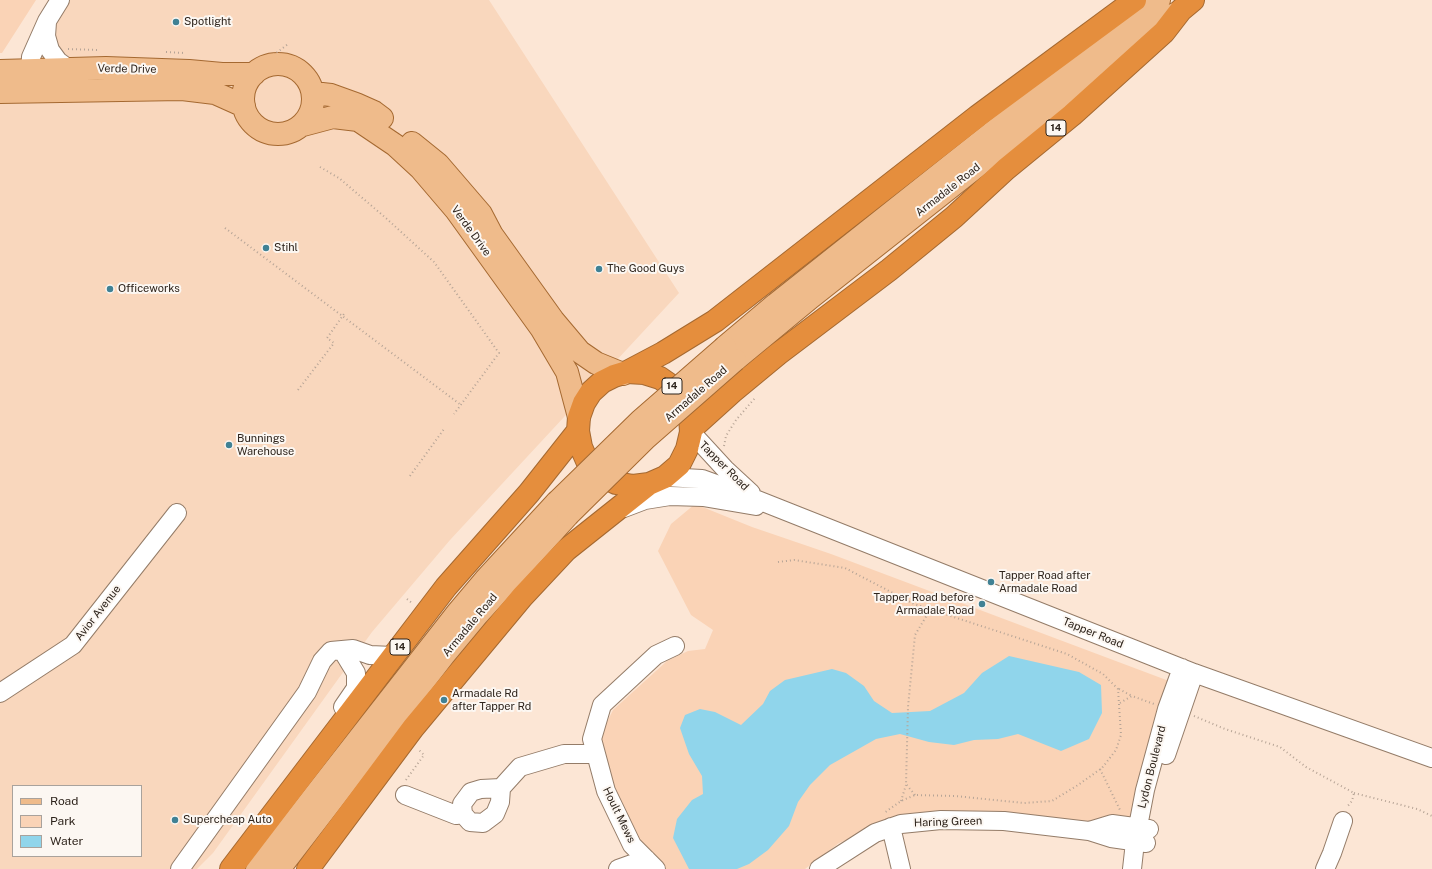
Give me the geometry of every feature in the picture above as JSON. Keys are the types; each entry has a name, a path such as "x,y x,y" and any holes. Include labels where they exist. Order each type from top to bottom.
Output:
{"highway":[{"path":"625,373 663,353 715,321 978,116 1135,0"},
{"name":"14","path":"691,431 732,392 778,354 889,270 954,217 1006,169 1072,115 1164,32 1187,5"},
{"name":"14","path":"231,869 446,587 529,493 578,424 584,403 591,392 602,382 625,373 644,373 660,378 673,387 684,400 690,416 691,431 687,450 679,465 619,510"},
{"path":"578,424 581,447 588,463 600,475 616,483 632,486 657,480"},
{"name":"Armadale Road","path":"308,869 413,728 522,597 566,550 619,510"}],"main road":[{"name":"Armadale Road","path":"257,869 453,617 485,580 563,509 646,438 730,354 776,304 1159,0"},
{"name":"Armadale Road","path":"730,354 810,298 1154,26 1187,5"},
{"name":"Verde Drive","path":"0,71 30,70 68,59 141,69 222,74 255,67"},
{"path":"278,64 289,66 299,70 307,78 313,93 312,110 303,125 293,132 281,135 270,134 259,129 250,121 244,106 244,89 255,67 278,64"},
{"name":"Verde Drive","path":"0,92 198,90 223,96 244,106"},
{"name":"Verde Drive","path":"313,93 331,95 374,112 438,164 481,214 492,235 553,320 580,352 596,363 625,373"},
{"name":"Verde Drive","path":"303,125 333,116 358,120 395,145 421,169 456,210 541,328 567,372 578,424"},
{"name":"Armadale Road","path":"279,869 444,655 563,509"}],"street":[{"path":"54,91 39,81 30,70 35,45 60,0"},
{"path":"47,21 46,36 50,50 58,61 68,59"},
{"name":"Tapper Road","path":"691,431 725,469 758,500"},
{"name":"Tapper Road","path":"657,480 702,480 758,500 1188,670 1432,758"},
{"path":"619,510 645,500 670,496 703,497 734,504 778,508"},
{"name":"Avior Avenue","path":"0,693 73,645 177,513"},
{"name":"Hoult Mews","path":"651,864 632,845 606,791 592,739 602,705 656,655 675,646"},
{"path":"180,869 307,692 322,661 331,650 353,649 370,655 393,656"},
{"path":"331,739 340,711 356,688 356,673 342,650"},
{"name":"Lydon Boulevard","path":"1132,869 1138,834 1159,758 1188,670"},
{"path":"501,788 481,789 470,792 462,804 463,814 470,822 483,823 495,814 500,802 501,788 520,767 564,754 596,754"},
{"path":"405,795 456,815 463,814"},
{"path":"1325,869 1332,853 1344,815"},
{"path":"888,820 900,869"},
{"name":"Haring Green","path":"819,869 875,833 888,820 901,824 941,820 1004,821 1089,831 1112,824 1138,834"},
{"name":"Lydon Boulevard","path":"1138,834 1144,869"},
{"path":"618,869 651,864"}],"path":[{"path":"255,67 288,44"},
{"path":"68,59 104,50"},
{"path":"166,52 188,53"},
{"path":"320,167 340,178 434,262 499,353 454,414"},
{"path":"225,228 344,315 461,405"},
{"path":"298,390 334,343 327,338 344,315"},
{"path":"410,476 444,429"},
{"path":"778,562 794,560 845,568 914,604 1067,654 1103,674 1118,689 1132,696 1174,711 1192,715 1225,729 1280,746 1306,766 1354,793 1416,809 1432,816"},
{"path":"888,820 901,801 906,784 908,707 915,635 930,610"},
{"path":"901,801 914,795 955,796 1024,803 1052,801 1100,769 1116,750 1121,735 1118,689"},
{"path":"1120,703 1132,696"},
{"path":"405,795 399,790 424,755 413,744"},
{"path":"1100,769 1121,813 1138,834"},
{"path":"906,784 914,795"},
{"path":"1344,815 1352,801 1354,793"}],"shaded area":[{"path":"70,0 489,0 679,293 450,540 372,632 213,853 197,869 0,869 0,104 9,103"}],"green space":[{"path":"0,0 36,0 2,53 0,53"},
{"path":"695,504 752,527 831,554 1177,684 1133,830 899,818 839,843 805,869 663,869 649,858 622,815 602,764 600,736 613,710 667,661 688,651 705,649 713,630 691,615 658,551 671,524"}],"water":[{"path":"1009,656 1079,672 1101,685 1102,713 1089,739 1061,751 1018,734 998,739 974,740 954,745 929,742 900,734 876,739 830,765 810,785 798,802 789,826 768,850 749,864 737,869 689,869 673,838 677,819 692,800 703,794 702,776 689,754 680,728 685,715 700,709 715,712 741,725 763,704 770,691 785,680 832,669 846,673 864,686 874,701 892,713 930,711 964,693 982,673"}],"place":[{"name":"Spotlight","path":"176,22"},
{"name":"Stihl","path":"266,248"},
{"name":"The Good Guys","path":"599,269"},
{"name":"Officeworks","path":"110,289"},
{"name":"Bunnings Warehouse","path":"229,445"},
{"name":"Tapper Road after Armadale Road","path":"991,582"},
{"name":"Tapper Road before Armadale Road","path":"982,604"},
{"name":"Armadale Rd after Tapper Rd","path":"444,700"},
{"name":"Supercheap Auto","path":"175,820"}]}
